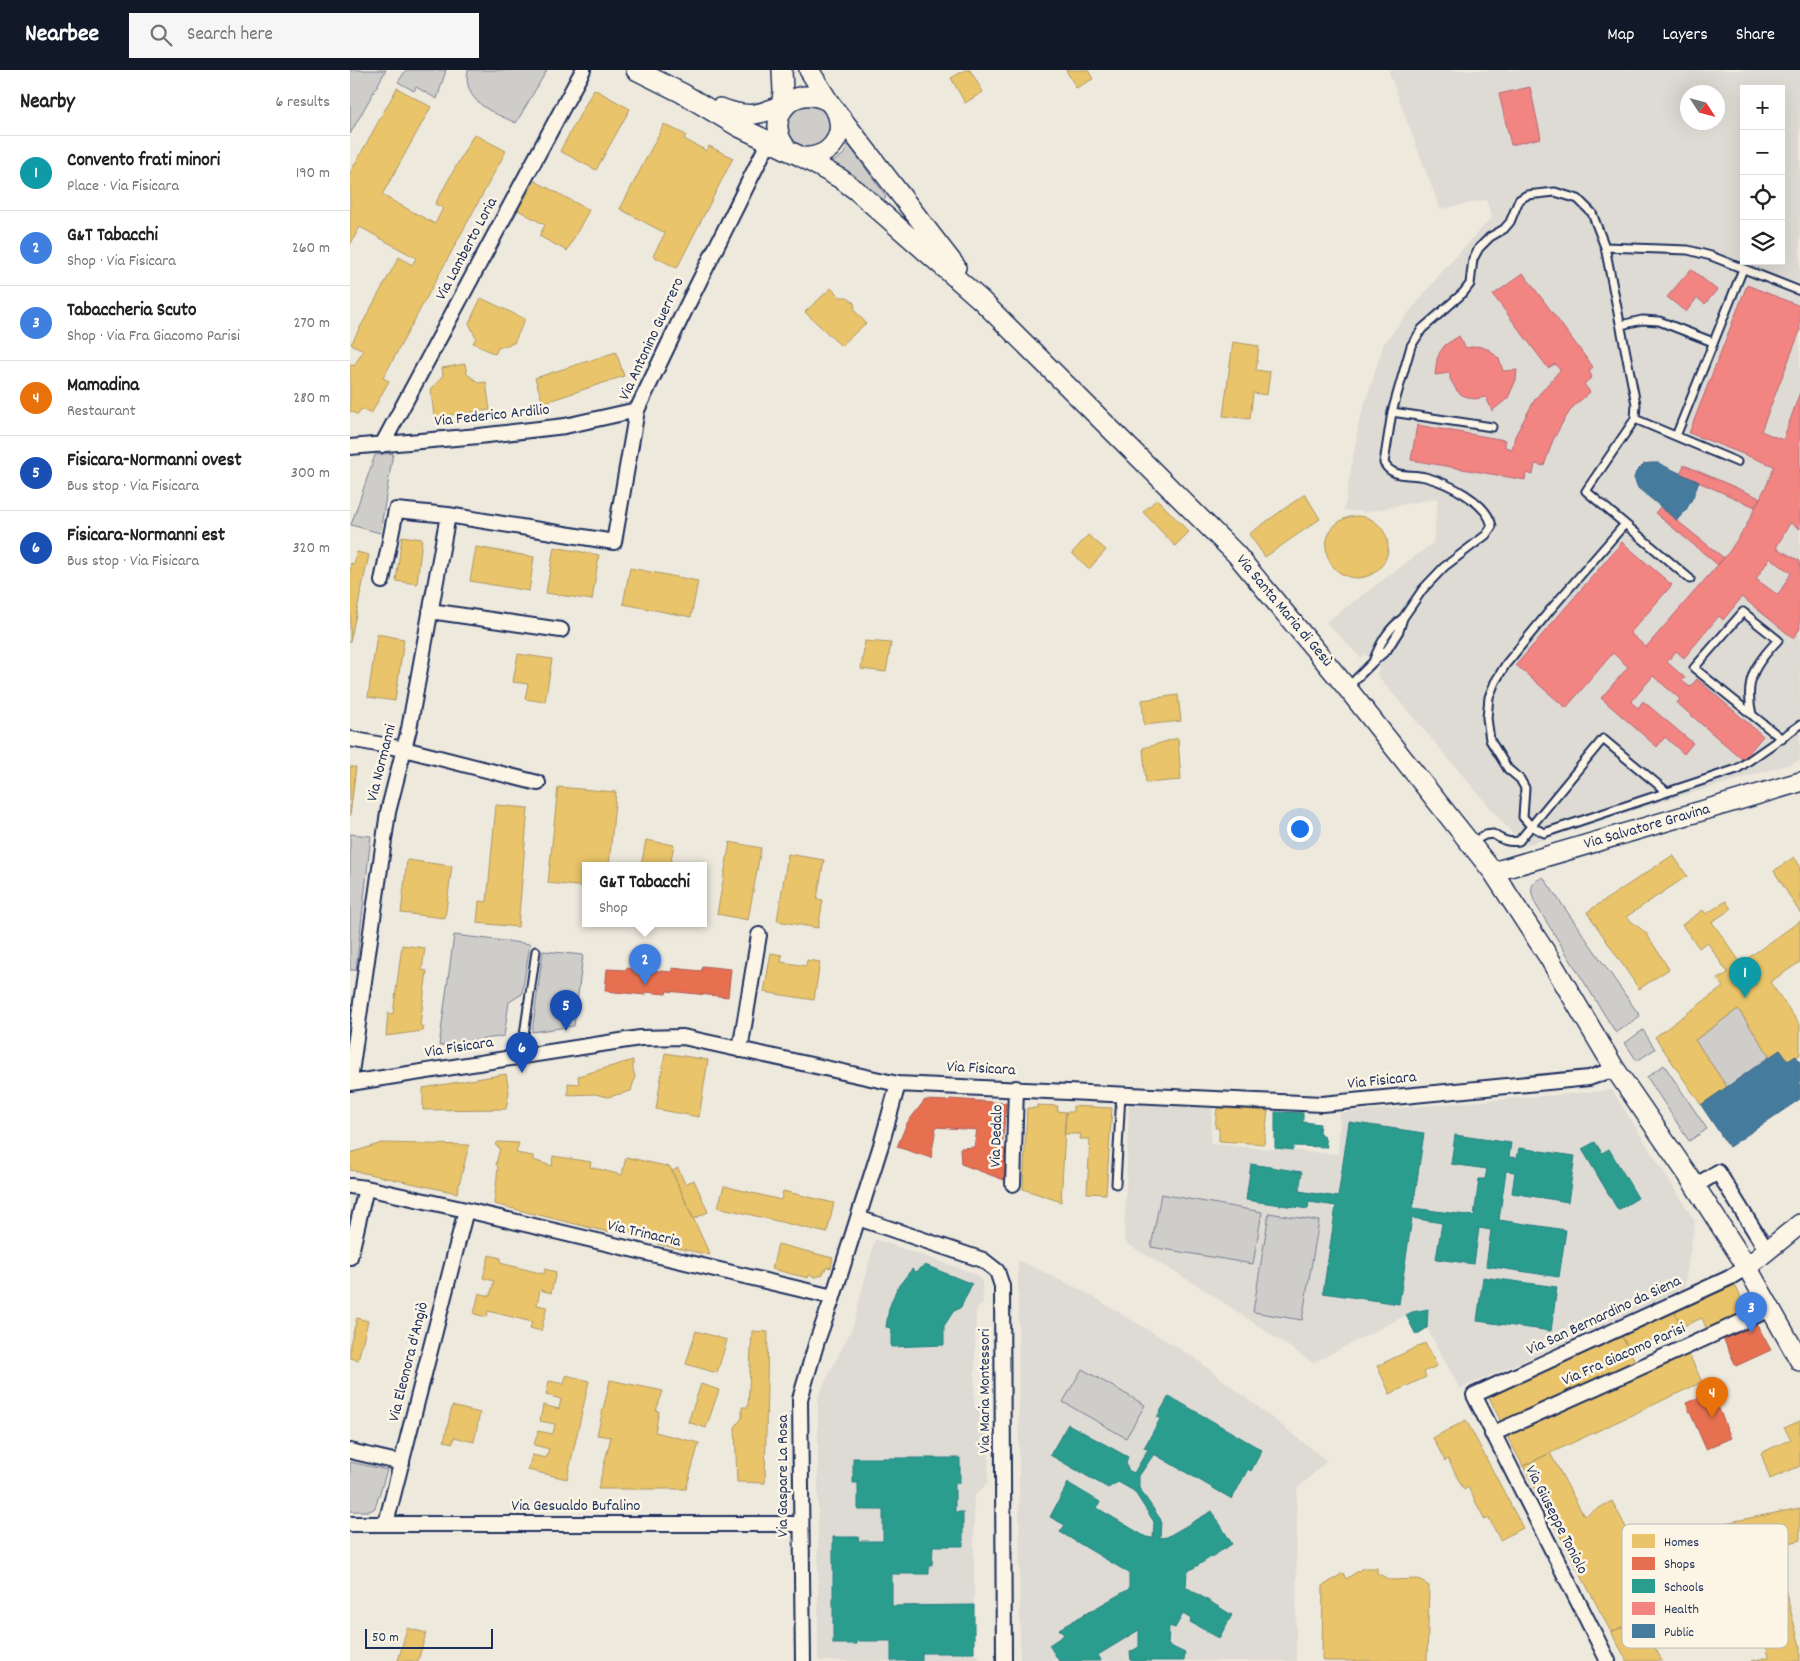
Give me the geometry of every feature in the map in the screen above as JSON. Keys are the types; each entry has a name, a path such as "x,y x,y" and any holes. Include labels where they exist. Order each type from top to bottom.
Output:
{"main road":[{"path":"636,70 682,93 739,127 796,154 841,179 981,300"},
{"path":"782,70 784,106 778,126 781,140 796,154 809,157 822,154 833,146 839,133 840,119 809,70"},
{"path":"682,93 736,114 748,116 784,106 805,95 822,98 833,107 855,134 981,300"},
{"name":"Via Santa Maria di Gesù","path":"981,300 1236,554 1471,842 1548,956"},
{"name":"Via Salvatore Gravina","path":"1493,872 1800,782"},
{"path":"1548,956 1615,1069 1692,1180 1747,1266 1800,1361"},
{"path":"1548,956 1604,1028 1648,1098 1692,1180"},
{"path":"1747,1266 1800,1224"}],"street":[{"name":"Via Lamberto Loria","path":"382,445 583,70"},
{"name":"Via Antonino Guerrero","path":"382,581 396,510 448,515 614,542 637,410 769,141"},
{"name":"Via Federico Ardilio","path":"350,447 479,436 565,426 637,410"},
{"name":"Via Normanni","path":"350,1082 388,812 409,729 448,515"},
{"path":"430,611 562,630"},
{"path":"350,740 404,748 538,783"},
{"path":"740,1050 759,935"},
{"name":"Via Fisicara","path":"350,1082 640,1038 683,1037 898,1084 1016,1088 1322,1104 1589,1078 1615,1069"},
{"path":"833,1297 881,1145 898,1084"},
{"name":"Via Dedalo","path":"1013,1184 1016,1088"},
{"path":"1692,1180 1718,1172 1767,1251"},
{"name":"Via Trinacria","path":"350,1186 466,1210 833,1297"},
{"path":"350,1257 366,1188"},
{"name":"Via Eleonora d'Angiò","path":"386,1523 466,1210"},
{"name":"Via Maria Montessori","path":"858,1218 983,1260 997,1271 1002,1286 1004,1661"},
{"name":"Via San Bernardino da Siena","path":"1474,1395 1729,1278 1747,1266"},
{"name":"Via Gaspare La Rosa","path":"803,1661 800,1398 817,1341 833,1297"},
{"name":"Via Fra Giacomo Parisi","path":"1492,1434 1770,1309"},
{"name":"Via Giuseppe Toniolo","path":"1474,1395 1608,1661"},
{"path":"350,1451 402,1463"},
{"name":"Via Gesualdo Bufalino","path":"350,1524 801,1524"}],"lane":[{"path":"1347,688 1392,644 1403,618 1423,589 1444,567 1486,535 1492,526 1490,516 1478,504 1444,483 1424,477 1394,473 1388,470 1384,463 1392,412 1411,346 1422,328 1463,293 1470,284 1473,259 1479,248 1490,237 1504,230 1510,222 1519,200 1527,195 1555,192 1578,199 1592,213 1605,248 1636,404 1635,419 1586,491 1690,579"},
{"path":"1605,248 1688,250 1712,256 1800,291"},
{"path":"1676,436 1743,269"},
{"path":"1620,325 1642,320 1659,321 1713,342"},
{"path":"1392,412 1492,427"},
{"path":"1635,419 1737,462"},
{"path":"1625,524 1550,609 1506,664 1495,682 1490,697 1487,718 1490,740 1508,769 1520,779 1525,788 1523,817 1531,826 1544,832 1737,769 1800,725"},
{"path":"1752,715 1748,692 1752,674 1760,660 1778,640 1742,612 1694,668 1752,715 1782,739"},
{"path":"1782,739 1800,720"},
{"path":"1471,842 1485,835 1493,834 1502,840 1519,841 1603,739 1667,792"},
{"path":"521,1056 536,951"},
{"path":"1116,1184 1121,1094"}],"shaded area":[{"path":"350,70 386,70 350,134"},
{"path":"406,70 446,70 437,99 416,87 414,91 398,82"},
{"path":"468,70 547,70 516,123 489,110 474,98 467,81"},
{"path":"1388,70 1800,70 1800,761 1658,803 1523,846 1376,674 1380,669 1365,654 1361,658 1326,622 1433,543 1438,498 1366,512 1344,510 1359,422 1384,343 1446,267 1492,217 1486,200 1440,209"},
{"path":"809,105 821,109 827,115 831,127 827,139 821,145 809,149 797,145 791,139 787,127 791,115 797,109"},
{"path":"848,144 886,196 885,199 882,199 833,162 844,154"},
{"path":"393,453 380,533 351,525 375,455"},
{"path":"350,834 371,836 356,970 350,970"},
{"path":"1543,877 1640,1016 1616,1033 1536,905 1532,896 1532,888 1535,882"},
{"path":"454,935 530,944 522,994 509,1002 504,1036 439,1046"},
{"path":"543,951 583,955 574,1026 532,1032"},
{"path":"1738,1009 1770,1056 1727,1087 1695,1040"},
{"path":"1643,1030 1655,1049 1637,1061 1625,1043"},
{"path":"1664,1065 1707,1129 1689,1141 1647,1077"},
{"path":"1612,1090 1695,1221 1684,1289 1460,1389 1427,1328 1428,1309 1412,1312 1313,1363 1205,1290 1124,1242 1129,1103 1213,1108 1210,1144 1338,1154 1340,1113"},
{"path":"1161,1194 1262,1212 1253,1264 1151,1247"},
{"path":"1269,1213 1319,1221 1302,1320 1253,1312"},
{"path":"875,1239 976,1274 982,1281 983,1302 976,1311 974,1405 990,1415 988,1483 974,1496 974,1653 984,1661 818,1661 818,1397 853,1326"},
{"path":"1018,1260 1085,1292 1195,1358 1327,1461 1297,1489 1296,1661 1020,1661"},
{"path":"1082,1369 1145,1405 1126,1438 1063,1402"},
{"path":"350,1462 387,1470 375,1508 370,1511 350,1511"}],"building: Homes":[{"path":"965,70 970,70 983,92 965,103 951,78"},
{"path":"1066,70 1088,70 1093,79 1076,88"},
{"path":"397,88 431,107 382,195 435,224 443,208 435,204 474,134 506,151 383,378 389,381 371,414 361,409 358,415 350,411 350,364 354,366 363,350 351,344 399,257 412,265 416,258 360,227 350,245 350,173"},
{"path":"594,89 630,109 596,170 560,151"},
{"path":"664,124 686,135 684,139 707,151 709,146 733,158 677,268 653,256 665,233 620,209"},
{"path":"535,181 589,210 567,251 539,236 545,225 518,210"},
{"path":"831,288 840,297 847,297 854,303 855,311 866,323 841,346 805,312"},
{"path":"481,298 525,319 514,343 498,348 495,354 473,343 476,338 469,323"},
{"path":"1233,342 1259,346 1256,370 1270,372 1267,395 1253,393 1250,419 1223,416"},
{"path":"616,352 624,376 543,403 535,378"},
{"path":"465,364 467,374 479,383 486,382 490,410 434,417 431,390 443,375 442,368"},
{"path":"1305,494 1320,519 1265,557 1249,534"},
{"path":"1157,499 1189,532 1175,546 1143,512"},
{"path":"1357,516 1369,519 1379,525 1385,535 1388,547 1385,559 1379,569 1369,575 1357,578 1345,575 1335,569 1329,559 1326,547 1329,535 1335,525 1345,519"},
{"path":"1088,535 1106,550 1089,569 1072,553"},
{"path":"402,536 422,539 417,584 396,581"},
{"path":"476,547 534,557 529,591 470,581"},
{"path":"554,547 599,555 592,600 546,593"},
{"path":"357,552 369,555 350,642 350,570 351,563 354,564"},
{"path":"630,568 698,581 691,617 623,604"},
{"path":"377,634 404,639 395,701 368,697"},
{"path":"865,641 891,643 886,672 861,669"},
{"path":"518,654 552,659 545,702 525,699 528,684 513,682"},
{"path":"1178,695 1181,721 1144,725 1142,700"},
{"path":"1178,738 1181,780 1146,783 1143,748"},
{"path":"350,767 356,767 350,816"},
{"path":"558,787 616,792 609,862 582,862 582,887 548,883"},
{"path":"496,805 528,808 518,927 477,923 479,901 487,902"},
{"path":"646,840 674,845 671,862 642,862"},
{"path":"730,842 761,848 748,920 717,914"},
{"path":"788,854 824,860 817,899 823,900 818,928 777,921"},
{"path":"1673,855 1687,876 1626,917 1646,933 1669,969 1639,989 1587,912"},
{"path":"1794,857 1800,866 1800,913 1774,871"},
{"path":"407,860 452,866 445,918 401,913"},
{"path":"1726,901 1731,909 1712,922 1741,963 1800,921 1800,962 1770,982 1800,1025 1800,1055 1788,1061 1780,1050 1770,1056 1738,1009 1695,1040 1727,1087 1701,1105 1655,1037 1723,987 1718,979 1728,973 1707,942 1699,948 1682,925 1703,910 1706,914"},
{"path":"402,945 425,948 422,970 427,971 420,1025 424,1027 423,1031 386,1036 388,1013 393,1014"},
{"path":"771,953 782,955 781,962 806,966 807,960 820,962 814,1000 764,992"},
{"path":"665,1053 708,1060 699,1117 656,1109"},
{"path":"633,1060 635,1077 631,1091 608,1097 595,1094 568,1095 568,1083 579,1084 578,1076"},
{"path":"506,1074 509,1092 506,1109 423,1110 423,1088"},
{"path":"1037,1105 1058,1106 1057,1111 1066,1112 1061,1202 1023,1189 1027,1108 1037,1108"},
{"path":"1073,1106 1112,1108 1106,1194 1087,1193 1090,1139 1080,1139 1081,1134 1064,1134 1066,1112 1073,1112"},
{"path":"1217,1108 1268,1111 1264,1144 1219,1141 1219,1128 1215,1128"},
{"path":"498,1142 519,1143 516,1153 533,1156 533,1160 552,1166 553,1156 591,1162 590,1167 622,1175 626,1157 670,1167 710,1255 658,1244 658,1237 610,1228 608,1232 494,1204 498,1167 496,1164 500,1148 495,1145"},
{"path":"382,1143 469,1145 457,1193 350,1170 350,1153"},
{"path":"678,1168 685,1184 694,1180 708,1212 693,1219 672,1171"},
{"path":"724,1186 781,1200 783,1191 834,1203 827,1233 718,1207"},
{"path":"778,1244 833,1258 831,1268 827,1267 822,1275 816,1277 809,1275 808,1278 772,1269"},
{"path":"489,1255 501,1258 500,1263 544,1274 545,1269 556,1272 551,1293 540,1290 537,1305 547,1307 541,1331 530,1328 532,1322 488,1311 487,1317 474,1314 479,1293 490,1296 494,1281 483,1278"},
{"path":"1735,1285 1748,1312 1707,1330 1702,1318 1681,1327 1675,1312"},
{"path":"1675,1312 1681,1327 1629,1350 1622,1336"},
{"path":"357,1318 368,1321 358,1360 350,1358 350,1344"},
{"path":"696,1331 727,1340 717,1373 686,1364"},
{"path":"752,1331 768,1332 765,1483 737,1482 735,1427 742,1418 742,1407 748,1407"},
{"path":"1622,1336 1636,1363 1502,1424 1489,1397"},
{"path":"1425,1343 1437,1366 1424,1372 1426,1377 1390,1394 1377,1366"},
{"path":"1688,1352 1702,1382 1523,1466 1507,1436"},
{"path":"566,1375 589,1381 567,1479 528,1470 532,1455 546,1458 549,1449 534,1445 538,1431 553,1434 555,1424 540,1421 543,1405 559,1409 561,1399 546,1395 549,1381 564,1384"},
{"path":"610,1380 663,1391 656,1411 659,1411 655,1432 699,1443 686,1489 598,1489 611,1437 597,1435"},
{"path":"701,1384 719,1390 706,1428 688,1422"},
{"path":"452,1406 480,1413 474,1442 454,1437 453,1443 444,1441"},
{"path":"1466,1420 1523,1528 1500,1540 1489,1518 1485,1520 1468,1487 1464,1490 1448,1459 1445,1461 1433,1438"},
{"path":"1800,1421 1800,1466 1770,1479 1761,1453 1791,1439 1784,1428"},
{"path":"1550,1453 1584,1516 1612,1501 1624,1524 1622,1524 1622,1627 1611,1632 1523,1466"},
{"path":"1800,1508 1800,1540 1788,1544 1788,1524 1725,1523"},
{"path":"1363,1568 1377,1568 1377,1573 1390,1580 1418,1579 1429,1586 1427,1661 1326,1661 1322,1659 1323,1586 1343,1573 1346,1579"},
{"path":"1788,1601 1800,1646 1800,1661 1752,1661 1769,1657 1767,1648 1788,1648"},
{"path":"1622,1627 1622,1648 1655,1648 1662,1661 1627,1661 1611,1632"},
{"path":"407,1628 426,1633 418,1661 398,1661"}],"building: Shops":[{"path":"702,966 731,969 728,997 667,991 666,994 645,992 645,995 605,991 607,969 626,970 626,968 672,972 672,968 701,971"},
{"path":"950,1099 1006,1103 1002,1149 1007,1149 1004,1180 961,1164 960,1148 974,1147 977,1130 936,1127 931,1158 897,1147 907,1123 925,1100 949,1101"},
{"path":"1755,1321 1771,1350 1736,1366 1722,1336"},
{"path":"1712,1392 1731,1438 1706,1449 1686,1403"}],"building: Schools":[{"path":"1275,1112 1303,1113 1303,1122 1320,1124 1319,1131 1321,1136 1324,1136 1327,1147 1293,1146 1293,1150 1275,1148"},
{"path":"1349,1122 1424,1133 1413,1208 1474,1216 1479,1179 1485,1179 1487,1169 1451,1164 1455,1135 1511,1143 1509,1157 1517,1158 1519,1148 1575,1156 1568,1202 1512,1193 1515,1172 1506,1171 1499,1220 1566,1230 1559,1277 1486,1266 1491,1230 1479,1228 1474,1264 1436,1259 1442,1223 1412,1218 1399,1304 1323,1293 1336,1206 1309,1202 1308,1209 1246,1200 1251,1164 1302,1172 1299,1191 1338,1197"},
{"path":"1595,1142 1602,1153 1609,1149 1638,1198 1618,1210 1582,1149"},
{"path":"925,1265 972,1284 961,1307 953,1312 944,1326 944,1345 891,1347 891,1328 886,1327 889,1308 897,1288 912,1269 916,1272"},
{"path":"1483,1277 1557,1287 1551,1331 1477,1321"},
{"path":"1428,1309 1427,1328 1416,1335 1406,1315"},
{"path":"1169,1396 1262,1450 1251,1471 1248,1469 1232,1499 1154,1454 1139,1476 1139,1488 1161,1520 1160,1538 1167,1537 1212,1511 1232,1544 1187,1572 1186,1587 1232,1615 1219,1638 1190,1622 1191,1619 1183,1614 1175,1628 1169,1626 1168,1645 1185,1653 1184,1661 1131,1661 1130,1652 1139,1647 1139,1630 1098,1655 1101,1660 1099,1661 1059,1661 1049,1645 1064,1635 1059,1629 1129,1589 1129,1573 1060,1532 1065,1525 1050,1517 1068,1483 1100,1502 1097,1508 1146,1537 1153,1538 1154,1522 1134,1491 1118,1482 1108,1488 1050,1455 1068,1424 1128,1457 1126,1462 1128,1470 1134,1473 1148,1449 1144,1448 1160,1419 1157,1417"},
{"path":"853,1458 960,1458 960,1483 955,1483 955,1512 963,1512 963,1546 933,1546 932,1565 929,1565 929,1574 892,1574 892,1606 974,1605 974,1653 922,1653 922,1661 891,1661 891,1641 857,1641 857,1644 833,1644 833,1537 859,1537 858,1541 883,1541 883,1510 858,1510 858,1483 853,1483"}],"building: Health":[{"path":"1530,87 1541,138 1511,145 1499,94"},
{"path":"1691,269 1717,290 1705,304 1697,298 1686,312 1667,297"},
{"path":"1523,273 1593,367 1589,371 1592,377 1584,384 1590,392 1573,407 1564,420 1553,440 1544,466 1535,464 1533,475 1526,473 1525,480 1411,460 1417,425 1505,440 1505,447 1512,449 1515,436 1535,399 1560,370 1555,364 1548,368 1493,295"},
{"path":"1747,285 1800,306 1800,331 1761,431 1783,440 1800,392 1800,529 1790,523 1776,548 1800,561 1800,629 1793,638 1742,597 1723,620 1719,616 1684,658 1676,651 1667,662 1685,678 1682,681 1690,687 1697,679 1763,736 1743,760 1677,703 1680,699 1653,676 1631,702 1638,708 1643,701 1693,743 1684,754 1665,737 1657,747 1601,698 1628,667 1613,653 1566,708 1516,665 1622,542 1672,585 1630,633 1646,647 1729,552 1746,526 1774,466 1689,433","holes":["1770,558 1791,573 1778,595 1756,579"]},
{"path":"1459,336 1466,348 1478,346 1490,350 1499,359 1503,371 1517,370 1516,380 1508,398 1492,411 1486,397 1474,399 1457,391 1450,379 1450,373 1435,375 1440,352 1445,345"},
{"path":"1684,465 1760,498 1755,507 1680,474"},
{"path":"1660,507 1724,558 1718,565 1655,513"}],"building: Public":[{"path":"1658,463 1699,482 1686,510 1677,520 1638,488 1634,478 1636,472 1644,464"},
{"path":"1780,1050 1788,1061 1796,1056 1800,1062 1800,1099 1729,1147 1701,1105"}],"place":[{"name":"G&T Tabacchi","path":"645,985"},
{"name":"Convento frati minori","path":"1745,998"},
{"name":"Fisicara-Normanni ovest","path":"566,1031"},
{"name":"Fisicara-Normanni est","path":"522,1073"},
{"name":"Tabaccheria Scuto","path":"1751,1333"},
{"name":"Mamadina","path":"1712,1418"}]}
